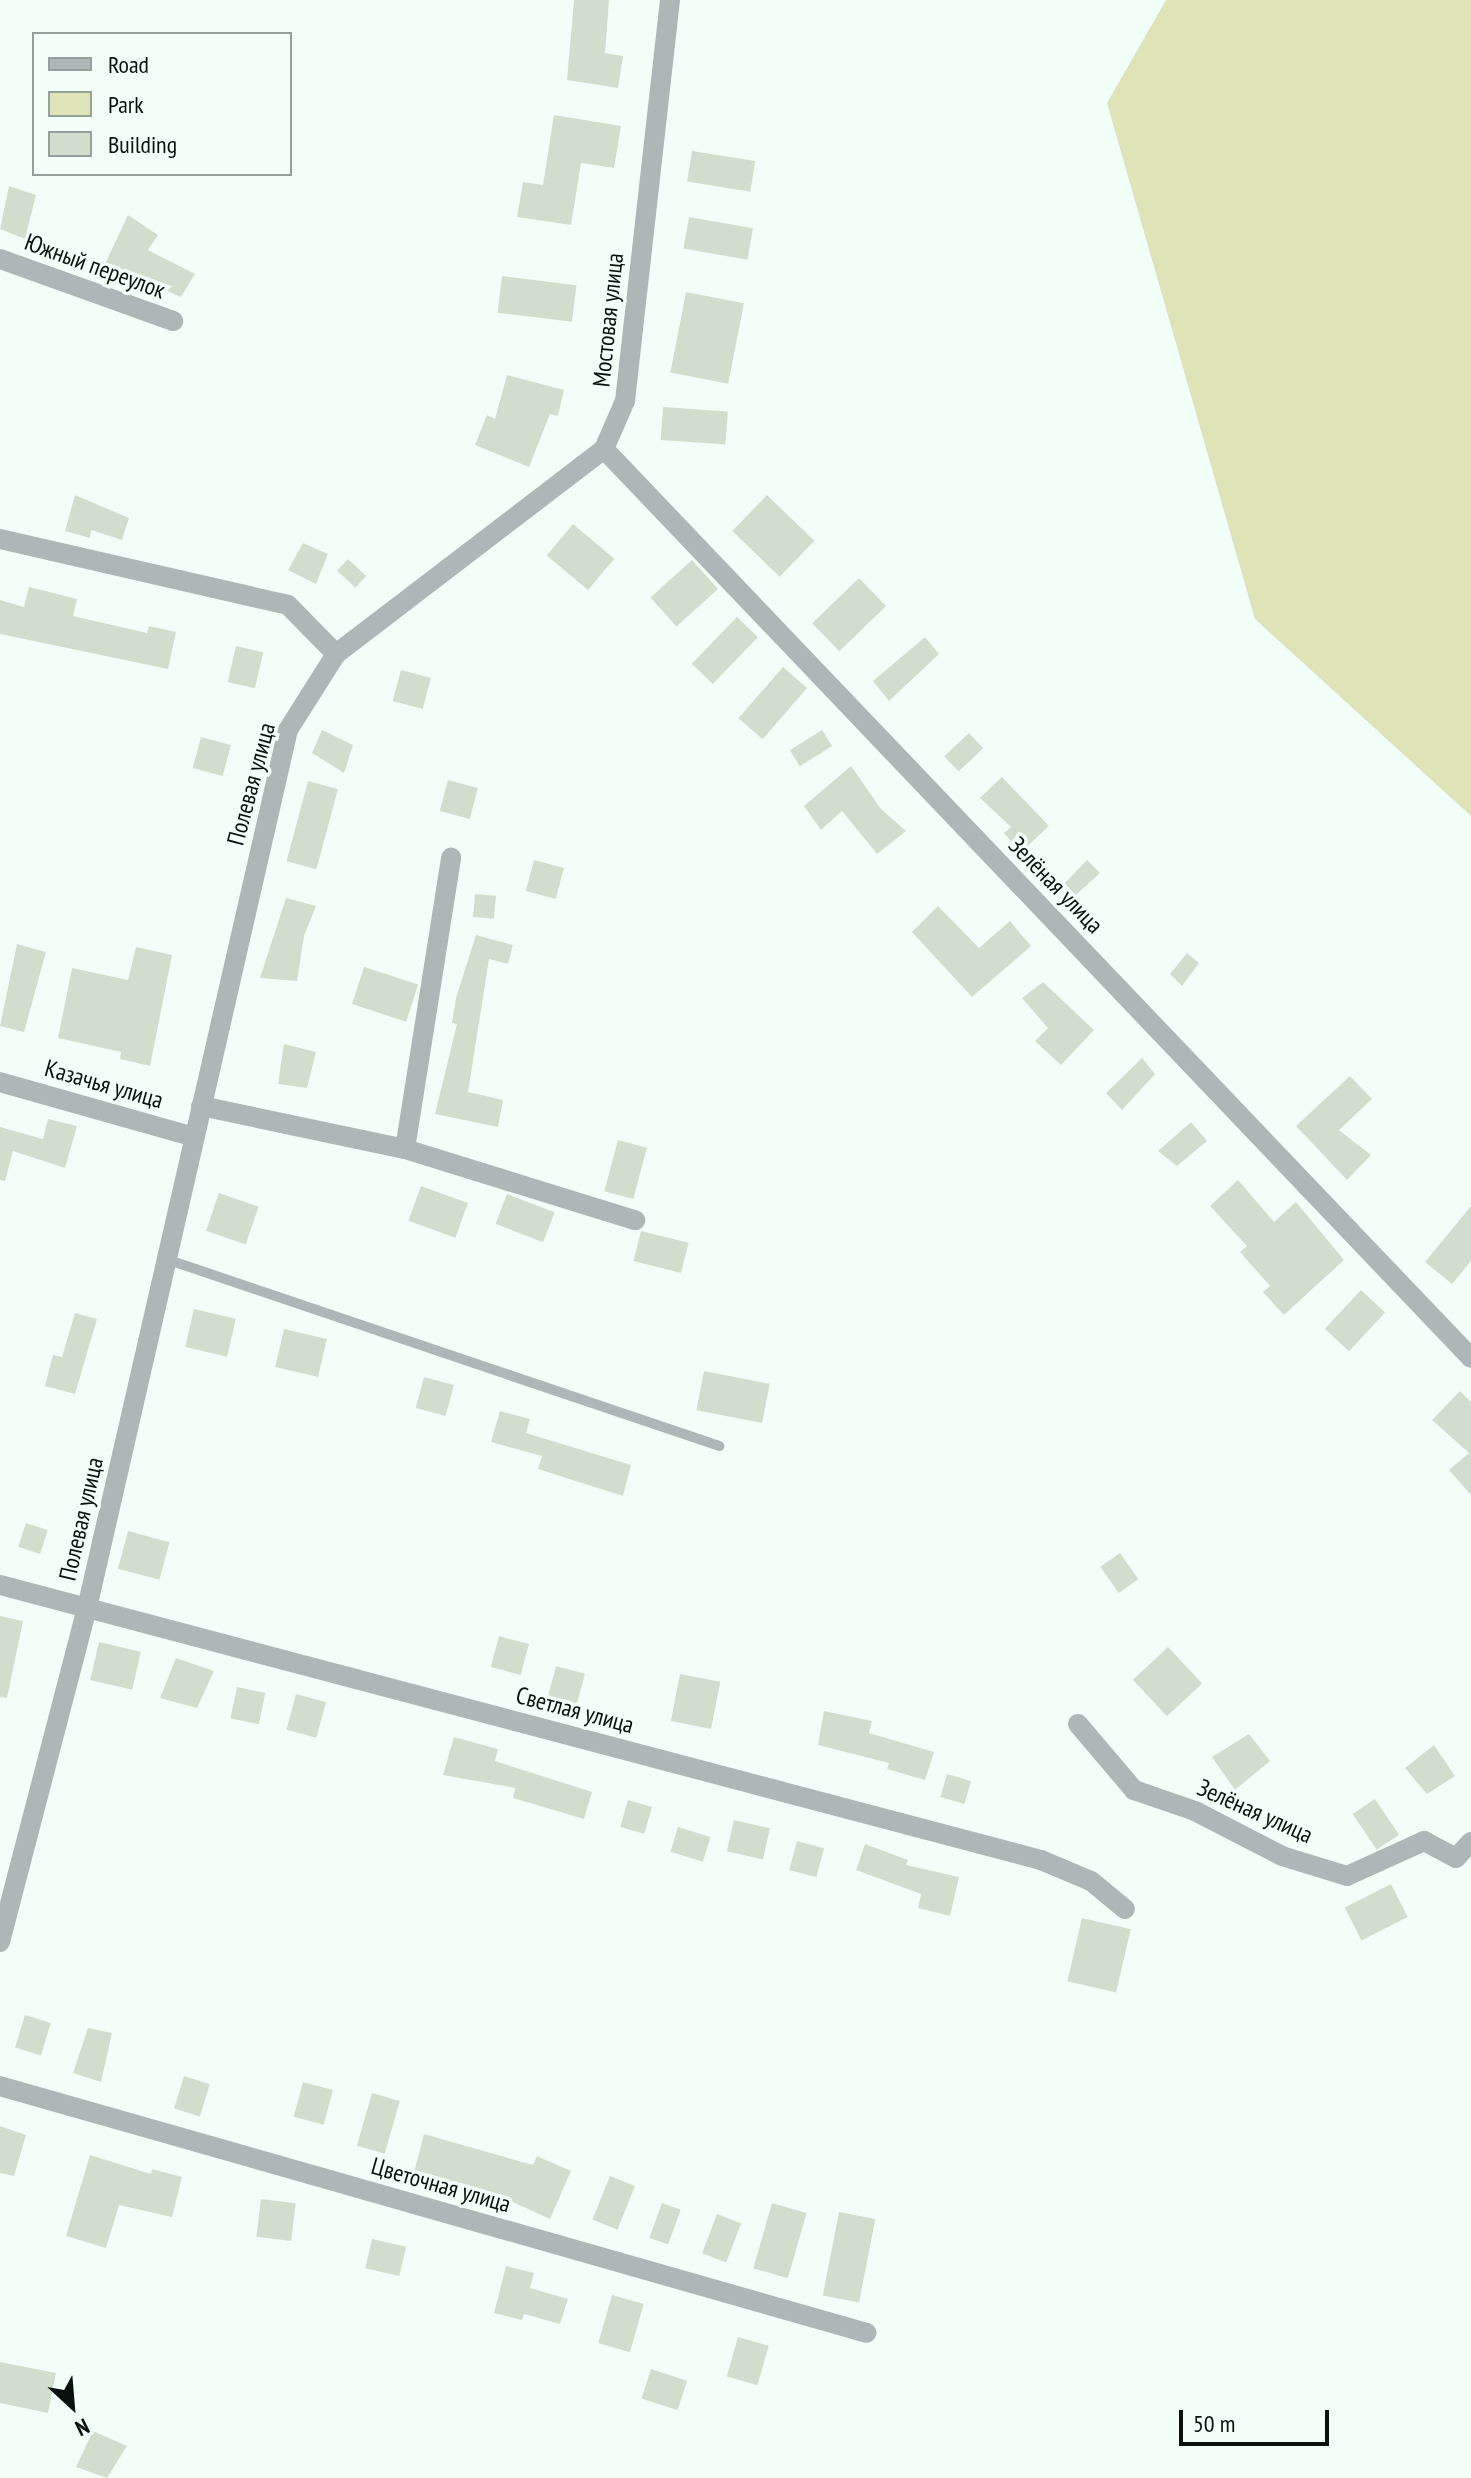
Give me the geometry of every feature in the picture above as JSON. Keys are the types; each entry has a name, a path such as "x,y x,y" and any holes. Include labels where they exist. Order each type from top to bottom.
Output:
{"street":[{"name":"Мостовая улица","path":"336,654 604,449 625,401 670,0"},
{"name":"Южный переулок","path":"0,259 173,321"},
{"name":"Зелёная улица","path":"604,449 1471,1358"},
{"path":"0,539 288,605 336,654"},
{"name":"Полевая улица","path":"0,1942 87,1608 288,730 336,654"},
{"path":"405,1149 451,858"},
{"name":"Казачья улица","path":"0,1082 194,1137"},
{"path":"201,1106 405,1149 635,1220"},
{"name":"Светлая улица","path":"0,1585 1041,1860 1091,1881 1125,1909"},
{"name":"Зелёная улица","path":"1078,1724 1134,1790 1195,1811 1282,1856 1347,1876 1424,1841 1456,1858 1471,1842"},
{"name":"Цветочная улица","path":"0,2086 867,2333"}],"lane":[{"path":"169,1260 719,1446"}],"green space":[{"path":"1166,0 1471,0 1471,816 1255,619 1107,103"}],"building":[{"path":"574,0 609,0 605,53 623,56 618,88 567,80"},
{"path":"554,115 621,126 614,168 581,163 571,225 517,217 523,182 543,185"},
{"path":"692,151 755,161 750,192 687,182"},
{"path":"9,186 36,195 25,239 0,229"},
{"path":"128,215 158,235 148,250 195,274 181,297 105,264"},
{"path":"689,217 753,228 747,260 683,249"},
{"path":"502,276 576,285 572,322 497,313"},
{"path":"686,292 744,303 728,384 670,372"},
{"path":"507,375 564,390 558,416 550,414 529,467 475,445 487,415 495,419"},
{"path":"663,407 728,412 726,444 661,440"},
{"path":"75,495 129,518 122,540 91,530 90,538 65,531"},
{"path":"767,495 814,541 780,577 732,531"},
{"path":"573,524 614,559 588,590 547,555"},
{"path":"303,543 328,554 316,584 288,570"},
{"path":"348,559 366,576 355,588 337,571"},
{"path":"692,560 718,589 676,626 650,597"},
{"path":"859,578 886,606 839,651 812,623"},
{"path":"29,587 77,599 73,616 147,633 149,626 176,632 168,669 0,634 0,600 24,607"},
{"path":"737,617 758,637 713,684 692,664"},
{"path":"925,637 939,654 889,701 873,681"},
{"path":"236,646 263,652 255,688 228,682"},
{"path":"783,667 807,688 763,739 738,718"},
{"path":"401,670 431,678 423,709 393,701"},
{"path":"322,730 353,745 344,773 312,753"},
{"path":"822,730 832,746 800,766 790,750"},
{"path":"969,733 983,748 958,772 944,756"},
{"path":"201,737 231,745 223,776 193,768"},
{"path":"851,766 881,809 906,831 877,854 842,811 821,830 804,806"},
{"path":"1002,777 1049,826 1021,852 1004,833 1011,827 980,798"},
{"path":"448,780 478,788 470,819 440,811"},
{"path":"308,781 338,789 316,869 287,861"},
{"path":"534,860 564,868 556,899 526,891"},
{"path":"1087,860 1100,873 1076,895 1063,885"},
{"path":"475,894 496,896 494,919 473,917"},
{"path":"286,898 316,906 304,936 297,981 260,978"},
{"path":"938,906 979,948 1010,921 1031,946 972,997 912,932"},
{"path":"476,935 513,945 508,964 489,959 468,1092 503,1100 498,1127 435,1114 457,1024 452,1023 456,998"},
{"path":"17,944 46,952 24,1032 0,1026"},
{"path":"136,947 172,955 150,1066 120,1059 121,1052 58,1038 72,968 128,980"},
{"path":"1187,953 1199,963 1182,986 1170,974"},
{"path":"364,967 418,985 406,1022 352,1004"},
{"path":"1043,982 1094,1030 1061,1065 1035,1041 1048,1028 1022,998"},
{"path":"284,1044 316,1052 307,1088 278,1084"},
{"path":"1142,1058 1155,1074 1122,1110 1106,1093"},
{"path":"1350,1076 1372,1099 1339,1130 1371,1155 1347,1180 1296,1126"},
{"path":"48,1119 77,1126 65,1168 13,1151 5,1181 0,1180 0,1127 43,1139"},
{"path":"1191,1122 1207,1141 1177,1166 1158,1151"},
{"path":"618,1140 647,1148 633,1199 604,1191"},
{"path":"1238,1180 1274,1222 1296,1202 1344,1260 1284,1315 1263,1292 1270,1286 1240,1252 1247,1246 1210,1206"},
{"path":"421,1186 468,1203 455,1238 408,1221"},
{"path":"219,1193 259,1207 246,1244 206,1231"},
{"path":"507,1194 555,1212 543,1242 496,1224"},
{"path":"1471,1206 1471,1261 1452,1284 1425,1262"},
{"path":"641,1231 689,1243 681,1273 634,1261"},
{"path":"1361,1290 1385,1313 1349,1351 1325,1329"},
{"path":"194,1309 236,1319 227,1357 185,1347"},
{"path":"75,1313 97,1319 75,1394 45,1386 53,1355 62,1357"},
{"path":"284,1329 327,1339 318,1377 275,1367"},
{"path":"704,1371 770,1384 762,1423 696,1410"},
{"path":"424,1377 454,1385 446,1416 416,1408"},
{"path":"1460,1391 1471,1402 1471,1495 1449,1470 1469,1453 1432,1420"},
{"path":"500,1411 530,1419 526,1433 631,1465 623,1496 538,1469 542,1456 491,1442"},
{"path":"26,1523 48,1530 40,1554 18,1547"},
{"path":"128,1531 170,1542 159,1580 118,1569"},
{"path":"1120,1553 1138,1579 1119,1593 1100,1567"},
{"path":"0,1616 23,1621 7,1698 0,1697"},
{"path":"499,1636 529,1644 521,1675 491,1667"},
{"path":"99,1642 141,1652 132,1690 90,1680"},
{"path":"1168,1647 1202,1684 1167,1716 1133,1680"},
{"path":"176,1658 214,1671 197,1708 160,1698"},
{"path":"556,1666 585,1674 577,1705 548,1697"},
{"path":"680,1674 720,1682 711,1729 671,1721"},
{"path":"237,1687 265,1693 259,1724 230,1718"},
{"path":"296,1694 326,1702 316,1738 286,1730"},
{"path":"824,1711 872,1721 869,1733 934,1752 925,1780 887,1769 889,1763 818,1745"},
{"path":"1249,1734 1270,1761 1235,1790 1212,1757"},
{"path":"454,1737 498,1749 495,1761 592,1792 584,1819 513,1798 515,1788 443,1775"},
{"path":"1434,1745 1455,1776 1427,1794 1405,1768"},
{"path":"947,1774 971,1781 964,1804 940,1797"},
{"path":"1375,1799 1399,1835 1377,1850 1353,1814"},
{"path":"628,1800 652,1807 644,1834 620,1827"},
{"path":"734,1820 770,1828 763,1860 727,1851"},
{"path":"678,1827 711,1837 703,1862 670,1852"},
{"path":"797,1841 824,1848 816,1877 789,1870"},
{"path":"865,1844 908,1860 906,1865 959,1877 950,1916 918,1908 921,1894 856,1870"},
{"path":"1391,1884 1408,1917 1361,1941 1345,1908"},
{"path":"1082,1918 1131,1929 1116,1993 1067,1981"},
{"path":"25,2015 51,2023 41,2055 15,2048"},
{"path":"88,2028 112,2033 101,2082 73,2073"},
{"path":"184,2076 210,2084 200,2116 174,2109"},
{"path":"303,2082 333,2090 324,2125 294,2117"},
{"path":"372,2093 400,2101 385,2154 357,2146"},
{"path":"0,2126 26,2135 14,2176 0,2173"},
{"path":"424,2134 533,2165 537,2156 571,2171 550,2219 499,2196 473,2194 474,2188 413,2176"},
{"path":"90,2155 151,2174 152,2169 182,2177 172,2217 119,2205 106,2248 66,2236"},
{"path":"610,2176 635,2186 617,2230 592,2220"},
{"path":"261,2199 296,2203 291,2241 256,2237"},
{"path":"662,2203 681,2210 668,2245 649,2238"},
{"path":"772,2203 807,2213 788,2278 753,2268"},
{"path":"839,2212 875,2219 859,2302 823,2295"},
{"path":"717,2214 741,2223 726,2263 702,2253"},
{"path":"372,2239 406,2247 399,2276 365,2268"},
{"path":"506,2266 534,2273 530,2288 568,2299 560,2324 524,2314 522,2320 494,2313"},
{"path":"612,2295 644,2304 630,2352 598,2343"},
{"path":"738,2337 769,2346 757,2385 727,2376"},
{"path":"0,2362 56,2373 48,2413 0,2403"},
{"path":"651,2369 687,2381 678,2410 641,2398"},
{"path":"93,2431 127,2446 107,2478 76,2467"}]}
